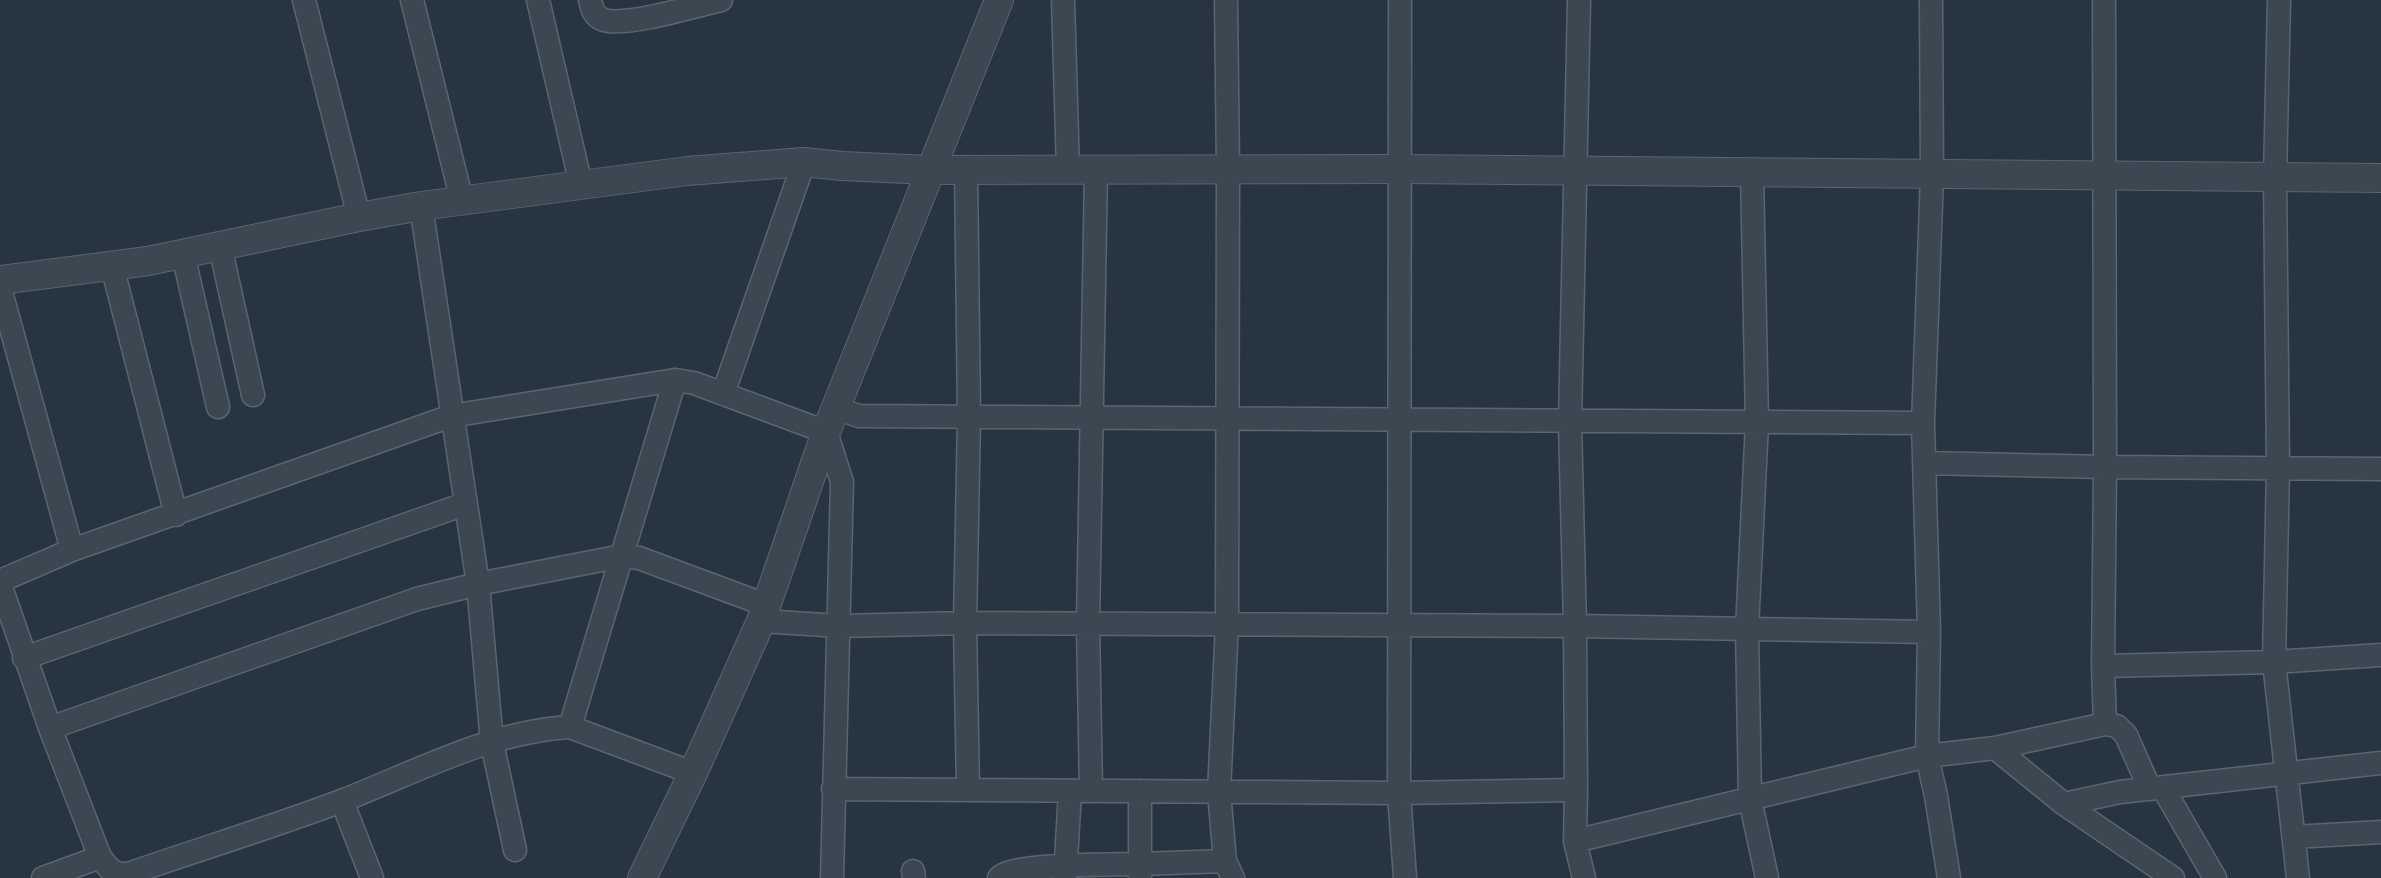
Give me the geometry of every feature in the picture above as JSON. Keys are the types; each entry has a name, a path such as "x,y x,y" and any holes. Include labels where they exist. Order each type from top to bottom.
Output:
{"street":[{"path":"304,0 359,217"},
{"path":"412,0 462,201"},
{"path":"538,0 581,185"},
{"path":"590,0 592,11 598,18 613,21 637,18 722,0"},
{"path":"1063,0 1068,170"},
{"path":"999,878 1008,871 1229,870 1219,792 1227,624 1228,170 1226,0"},
{"path":"1400,0 1399,420 1401,625 1399,793 1405,878"},
{"path":"1579,0 1570,422 1575,626 1575,841 1584,878"},
{"path":"1931,0 1932,174 1923,423 1929,632 1927,756 1936,796 1949,878"},
{"path":"2104,0 2105,467 2103,666 2105,724"},
{"path":"2279,0 2275,177 2278,468 2274,662 2288,774 2298,878"},
{"path":"642,878 693,773 764,613 831,420 930,170 991,3"},
{"path":"723,394 804,162"},
{"path":"0,280 112,266 183,254 421,206 687,171 804,162 842,166 930,170 1401,169 2381,178"},
{"path":"966,169 969,417 965,623 968,790"},
{"path":"1065,872 1081,791 1088,623 1096,170"},
{"path":"1752,173 1757,422 1748,628 1750,799 1767,878"},
{"path":"421,206 451,416 478,584 492,743 515,850"},
{"path":"220,246 253,395"},
{"path":"183,254 218,407"},
{"path":"112,266 176,515"},
{"path":"0,288 72,550"},
{"path":"693,773 570,727 550,728 492,743 342,801 128,874 118,875 110,871 100,858 24,658 0,583 72,550 176,515 451,416 675,380 694,383 723,394 831,420 859,416 1923,423"},
{"path":"570,727 675,380"},
{"path":"831,420 842,482 840,626 833,789 832,878"},
{"path":"1924,463 2105,467 2381,468"},
{"path":"24,658 466,504"},
{"path":"50,728 416,599 478,584 622,556 639,558 764,613 840,626 1088,623 1575,626 1929,632"},
{"path":"2103,666 2274,662 2381,655"},
{"path":"1575,841 1927,756 1996,748 2105,724 2117,726 2126,735 2156,788 2215,878"},
{"path":"1996,748 2064,804 2173,878"},
{"path":"2064,804 2120,792 2381,763"},
{"path":"833,789 1399,793 1576,790"},
{"path":"1140,791 1140,871"},
{"path":"342,801 372,878"},
{"path":"2294,837 2381,832"},
{"path":"43,878 100,858"}]}
